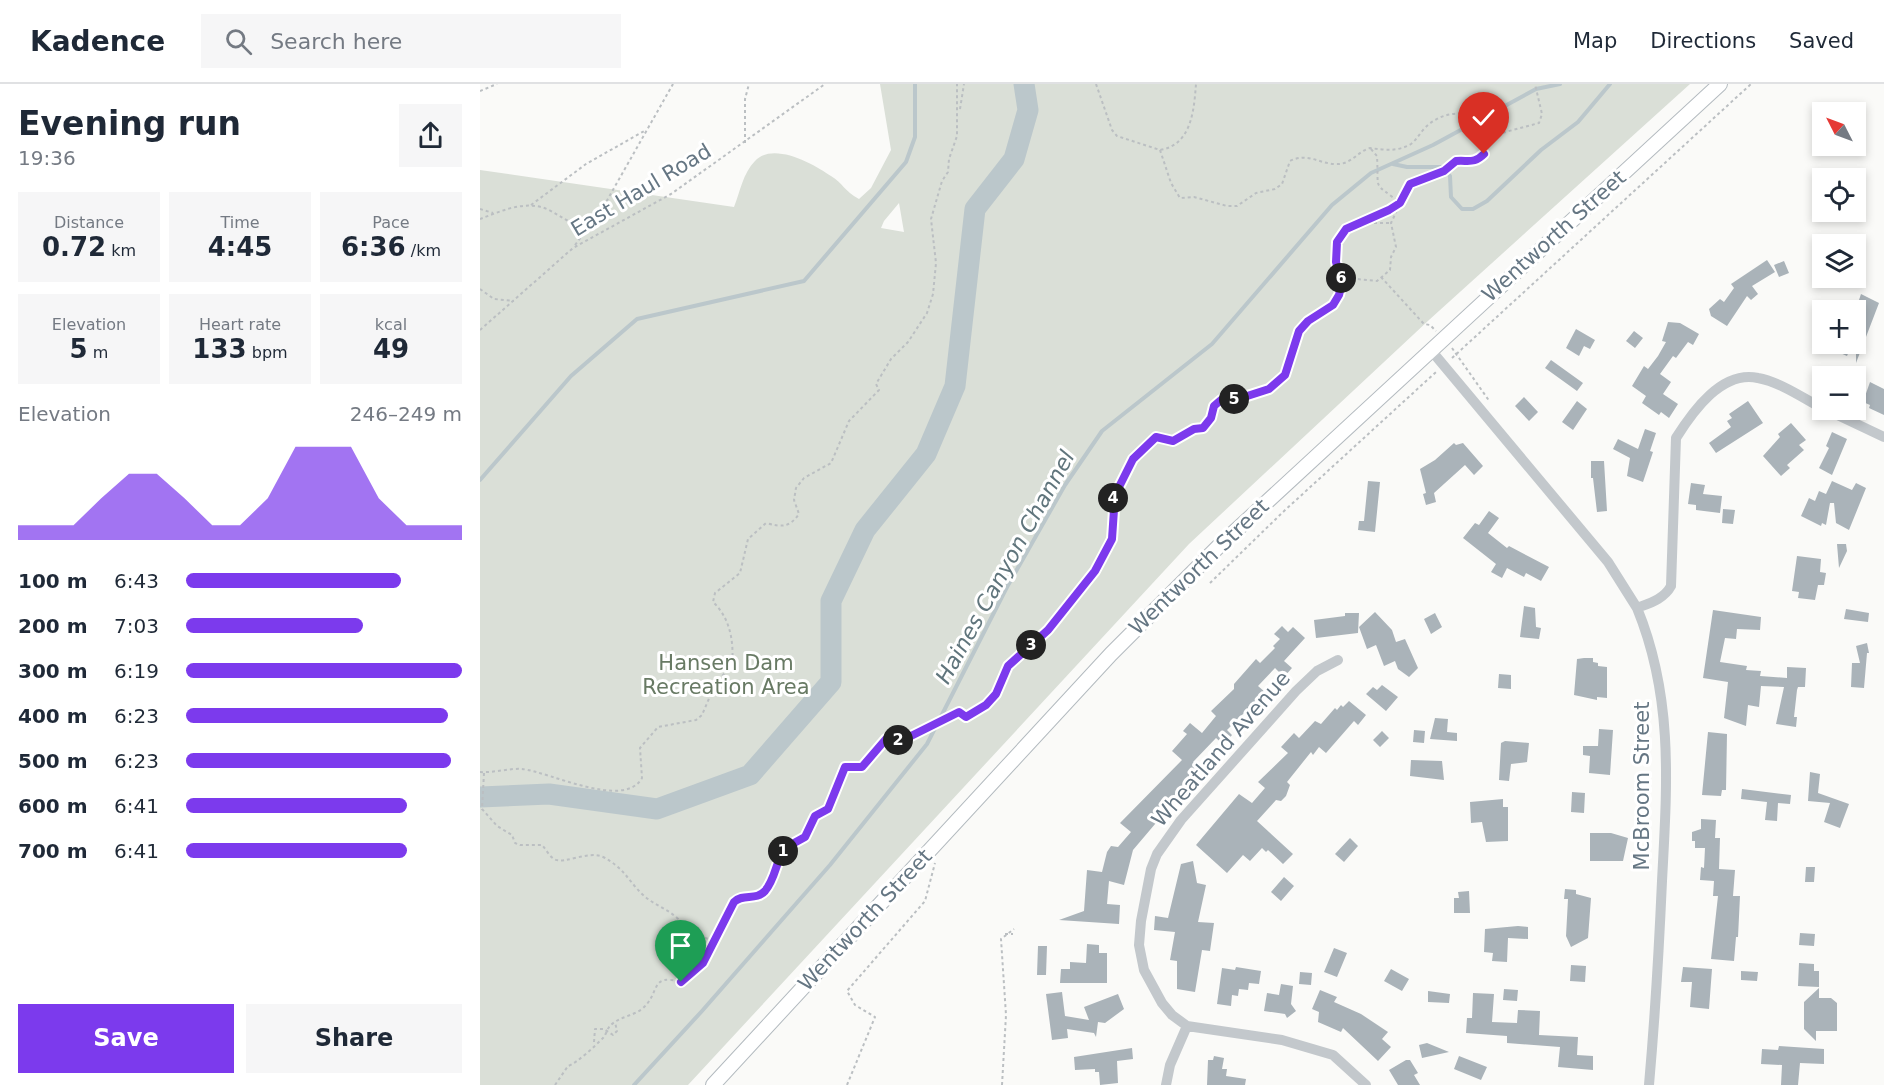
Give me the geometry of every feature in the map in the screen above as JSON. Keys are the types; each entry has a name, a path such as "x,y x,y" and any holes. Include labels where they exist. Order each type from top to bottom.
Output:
{"main road":[{"name":"Wentworth Street","path":"713,1085 1111,654 1209,555 1720,84"}],"street":[{"path":"1430,349 1608,562 1637,608 1659,599 1668,593 1671,586 1676,438 1688,419 1731,380 1747,376 1760,378 1812,403"},
{"path":"1848,420 1884,437"},
{"name":"McBroom Street","path":"1637,608 1649,637 1666,720 1666,800 1649,1085"},
{"name":"Wheatland Avenue","path":"1187,1026 1172,1015 1162,1003 1144,970 1140,945 1141,921 1153,861 1180,820 1296,691 1317,671 1338,660"},
{"path":"1166,1085 1170,1065 1187,1026 1282,1040 1333,1055 1365,1085"}],"path":[{"path":"480,92 497,84"},
{"path":"573,248 601,211 673,84"},
{"path":"745,142 745,99 749,84"},
{"name":"East Haul Road","path":"481,329 573,248 671,194 825,84"},
{"path":"957,84 959,111"},
{"path":"480,772 522,769 606,792 625,789 636,785 642,778 640,748 658,727 676,722 691,722 702,715 716,682 732,666 729,631 725,614 714,603 715,593 740,573 750,536 766,523 782,527 792,524 799,514 794,500 796,488 804,478 831,464 849,421 879,390 876,384 891,359 908,342 927,313 933,294 936,263 931,219 942,182 948,172 948,159 953,141 957,136 964,84"},
{"path":"1096,84 1112,130 1117,136 1160,150 1168,149 1188,129 1192,120 1196,84"},
{"path":"555,1085 568,1066 577,1063 615,1022 642,1010 660,980 667,978 681,982 703,963 734,902 744,897 754,897 765,891 780,864 785,848 805,837 815,816 828,809 845,767 862,767 886,739 903,740 959,712 966,717 986,705 996,694 1008,666 1048,630 1087,583 1101,562 1114,532 1113,500 1133,459 1154,437 1173,441 1194,429 1203,428 1211,418 1214,406 1221,400 1241,398 1269,389 1285,375 1299,331 1308,321 1333,305 1342,283 1347,278 1377,281 1390,270 1391,257 1396,247 1391,223 1410,184 1444,171 1456,161 1477,161 1489,142 1498,135 1539,123 1542,114 1535,84"},
{"path":"1210,583 1282,512 1751,84"},
{"path":"1160,150 1171,183 1180,198 1194,197 1227,206 1237,206 1256,193 1275,189 1287,176 1290,161 1297,157 1341,164 1354,160 1370,148 1390,151 1401,148 1417,139 1433,121 1453,113 1478,118 1489,142"},
{"path":"531,205 586,164 646,129"},
{"path":"1484,133 1498,135"},
{"path":"1370,148 1377,156 1376,181 1381,191 1400,203"},
{"path":"1342,283 1336,262 1337,242 1346,229 1400,203"},
{"path":"480,219 495,213 531,205 541,206 577,226 588,229"},
{"path":"480,209 495,213"},
{"path":"1360,223 1391,223"},
{"path":"1382,278 1424,324"},
{"path":"480,289 494,299 514,301"},
{"path":"484,773 482,809 497,826 512,835 515,843 520,846 542,845 554,860 558,861 578,856 600,856 614,862 631,878 632,883 643,895 673,915 692,933 710,939 717,936"},
{"path":"847,1085 875,1017 855,1005 847,991 925,901 933,879 938,842"},
{"path":"1002,1085 1006,1015 1001,939 1014,929"},
{"path":"1005,934 1013,934"},
{"path":"594,1043 595,1029 607,1030 613,1035 617,1031 615,1022"}],"green space":[{"name":"Hansen Dam Recreation Area","path":"880,84 1690,84 1429,320 1189,544 688,1085 480,1085 480,170 734,207 748,171 763,155 782,154 804,161 824,171 859,199 871,188 891,150","holes":["899,203 904,232 881,228"]}],"building":[{"path":"1767,260 1775,272 1752,286 1758,294 1751,300 1747,296 1727,326 1711,316 1709,309 1720,299 1724,302 1734,288 1731,284"},
{"path":"1784,261 1789,273 1779,277 1774,265"},
{"path":"1861,294 1879,303 1866,337 1866,300 1859,300"},
{"path":"1668,322 1680,323 1699,334 1693,345 1688,342 1676,358 1673,356 1660,374 1671,382 1663,394 1678,404 1669,418 1661,412 1659,415 1642,403 1646,396 1632,386 1644,366 1648,369 1666,342 1662,341"},
{"path":"1576,329 1595,340 1590,349 1584,346 1579,356 1566,348"},
{"path":"1634,331 1643,338 1635,348 1626,341"},
{"path":"1551,360 1583,383 1577,391 1545,368"},
{"path":"1870,382 1884,389 1884,415 1869,408 1870,405 1866,403 1866,393"},
{"path":"1524,397 1538,412 1529,421 1515,406"},
{"path":"1577,401 1587,409 1573,430 1562,422"},
{"path":"1748,401 1763,423 1716,453 1709,443 1731,427 1727,421 1732,418 1729,414"},
{"path":"1791,423 1806,440 1799,445 1804,450 1787,465 1790,468 1781,476 1763,456 1780,437 1778,434"},
{"path":"1645,429 1656,433 1650,451 1653,452 1643,482 1627,476 1630,458 1613,449 1618,439 1638,449"},
{"path":"1832,432 1847,439 1832,475 1819,468 1829,448 1826,446"},
{"path":"1454,443 1456,445 1463,443 1483,466 1474,475 1465,465 1434,493 1436,502 1426,505 1423,494 1426,493 1420,469 1435,460"},
{"path":"1591,461 1604,461 1607,511 1597,512 1593,478 1591,478"},
{"path":"1368,481 1380,482 1375,532 1358,530 1359,521 1364,521"},
{"path":"1832,481 1852,490 1856,483 1866,488 1849,530 1836,523 1834,503 1830,503 1826,525 1822,523 1821,526 1801,516 1809,498 1815,501 1819,491 1826,494"},
{"path":"1691,483 1705,485 1703,494 1722,496 1720,513 1696,510 1696,505 1688,504"},
{"path":"1723,509 1735,510 1733,524 1722,523"},
{"path":"1489,511 1499,518 1488,533 1507,548 1509,546 1549,567 1541,581 1526,573 1524,577 1507,568 1502,578 1491,572 1496,564 1463,538 1475,523 1479,525"},
{"path":"1837,544 1846,544 1847,551 1839,568"},
{"path":"1797,556 1821,559 1820,572 1826,573 1824,585 1818,585 1815,600 1798,598 1799,592 1792,591"},
{"path":"1524,606 1535,608 1536,627 1541,628 1539,639 1520,637"},
{"path":"1846,609 1869,613 1868,622 1844,619"},
{"path":"1713,610 1761,617 1760,630 1737,629 1736,639 1725,638 1720,662 1747,666 1746,670 1761,671 1760,676 1787,678 1787,667 1806,668 1805,687 1798,687 1797,690 1794,717 1797,717 1796,727 1776,724 1784,687 1761,686 1759,707 1748,705 1746,726 1724,718 1728,682 1703,678"},
{"path":"1375,612 1392,630 1396,642 1405,639 1418,668 1409,677 1398,669 1395,661 1384,666 1376,645 1367,649 1359,627"},
{"path":"1345,613 1359,613 1358,633 1316,638 1314,620 1345,616"},
{"path":"1435,613 1442,627 1431,634 1424,619"},
{"path":"1282,626 1288,632 1293,627 1305,638 1284,661 1292,668 1284,677 1275,668 1258,686 1265,692 1227,730 1232,735 1224,745 1216,738 1193,762 1201,769 1159,815 1161,817 1133,850 1124,885 1109,881 1107,904 1120,905 1119,924 1059,920 1084,911 1087,870 1102,872 1107,852 1111,846 1118,847 1131,832 1120,823 1182,760 1172,751 1187,734 1183,731 1190,723 1202,733 1216,716 1211,711 1234,689 1234,684 1256,659 1260,663 1275,648 1273,646 1280,639 1274,634"},
{"path":"1867,643 1869,653 1867,653 1864,688 1851,687 1852,663 1860,663 1856,646"},
{"path":"1593,658 1593,662 1598,663 1598,666 1607,667 1607,698 1597,697 1597,700 1574,695 1577,659"},
{"path":"1499,674 1511,675 1511,689 1498,688"},
{"path":"1382,685 1398,697 1386,711 1366,694 1373,687 1377,690"},
{"path":"1349,701 1366,715 1358,725 1354,721 1326,753 1319,747 1313,755 1311,752 1287,782 1290,785 1286,796 1281,801 1276,800 1257,821 1293,854 1283,864 1268,850 1266,852 1262,848 1250,861 1243,855 1227,873 1196,845 1239,794 1252,803 1265,788 1258,782 1288,753 1281,747 1294,733 1299,738 1315,721 1321,724 1335,708 1337,710 1341,705 1343,707"},
{"path":"1435,718 1448,719 1447,732 1457,733 1457,741 1430,739"},
{"path":"1599,729 1613,730 1610,775 1589,773 1590,756 1583,755 1583,746 1598,746"},
{"path":"1414,730 1425,731 1424,743 1413,742"},
{"path":"1382,731 1389,738 1380,747 1373,740"},
{"path":"1708,732 1727,734 1726,790 1722,790 1721,796 1702,795"},
{"path":"1505,741 1529,743 1527,762 1511,764 1509,781 1499,780 1501,743"},
{"path":"1411,760 1442,761 1444,780 1410,776"},
{"path":"1810,772 1820,774 1818,793 1849,804 1840,828 1824,822 1830,803 1808,801"},
{"path":"1742,789 1791,795 1790,804 1778,803 1777,821 1765,820 1767,802 1741,799"},
{"path":"1572,792 1585,793 1584,813 1571,812"},
{"path":"1503,799 1503,807 1508,807 1508,841 1486,842 1482,822 1471,823 1470,802"},
{"path":"1701,819 1716,820 1715,838 1720,838 1719,869 1735,870 1733,896 1740,896 1734,961 1711,959 1718,896 1713,896 1714,881 1700,880 1701,867 1704,868 1705,848 1695,848 1692,832 1701,829"},
{"path":"1590,833 1611,833 1628,838 1623,861 1590,861"},
{"path":"1350,838 1358,846 1344,862 1335,854"},
{"path":"1193,861 1197,883 1206,885 1198,922 1214,923 1210,951 1202,950 1195,992 1177,989 1177,961 1170,960 1175,932 1154,930 1155,916 1168,918 1181,864"},
{"path":"1806,867 1815,867 1814,882 1805,882"},
{"path":"1284,877 1294,886 1281,901 1271,892"},
{"path":"1565,889 1576,890 1576,894 1591,898 1588,938 1571,947 1566,936 1568,899 1564,899"},
{"path":"1469,891 1470,913 1454,913 1454,898 1459,898 1458,892"},
{"path":"1528,927 1528,939 1508,938 1507,962 1492,961 1493,953 1484,952 1485,929"},
{"path":"1800,933 1815,934 1814,946 1799,945"},
{"path":"1087,944 1099,945 1099,953 1107,953 1107,983 1060,983 1061,969 1070,969 1070,962 1086,963"},
{"path":"1038,946 1047,946 1046,975 1037,975"},
{"path":"1334,948 1347,953 1337,977 1324,972"},
{"path":"1799,963 1814,964 1814,971 1819,971 1819,987 1798,986"},
{"path":"1571,965 1586,966 1585,982 1570,981"},
{"path":"1236,967 1261,971 1259,984 1249,983 1248,990 1239,989 1238,996 1232,995 1231,1006 1217,1004 1222,968 1235,970"},
{"path":"1683,967 1712,969 1709,1009 1690,1007 1692,982 1681,982"},
{"path":"1391,969 1409,979 1402,991 1384,981"},
{"path":"1741,971 1758,972 1757,981 1741,980"},
{"path":"1300,972 1312,973 1311,985 1299,984"},
{"path":"1281,984 1293,986 1291,1004 1296,1011 1287,1018 1285,1014 1264,1011 1267,993 1279,995"},
{"path":"1819,988 1819,998 1831,998 1837,1003 1837,1031 1816,1031 1816,1041 1804,1029 1804,1002"},
{"path":"1504,989 1518,990 1517,1001 1503,1000"},
{"path":"1320,990 1337,997 1334,1002 1361,1014 1388,1032 1382,1039 1391,1047 1378,1061 1343,1028 1341,1032 1318,1022 1319,1012 1312,1009"},
{"path":"1428,991 1450,994 1449,1003 1428,1002"},
{"path":"1062,992 1065,1016 1089,1020 1084,1007 1118,994 1124,1009 1105,1023 1098,1022 1096,1037 1094,1033 1067,1029 1068,1038 1052,1040 1046,994"},
{"path":"1473,993 1494,994 1492,1022 1517,1023 1518,1010 1540,1011 1539,1035 1578,1037 1577,1055 1593,1056 1593,1070 1558,1067 1560,1047 1507,1043 1507,1036 1466,1033 1467,1018 1472,1018"},
{"path":"1427,1043 1449,1052 1422,1058 1419,1045"},
{"path":"1779,1046 1824,1049 1824,1064 1800,1063 1798,1085 1781,1085 1782,1065 1761,1064 1762,1049 1778,1050"},
{"path":"1132,1048 1133,1059 1117,1061 1118,1083 1100,1085 1099,1072 1095,1072 1095,1069 1075,1070 1074,1057"},
{"path":"1214,1056 1224,1058 1222,1069 1227,1069 1226,1076 1246,1079 1245,1085 1207,1085 1208,1060 1213,1060"},
{"path":"1459,1056 1487,1067 1481,1080 1454,1069"},
{"path":"1410,1060 1418,1073 1414,1075 1420,1085 1398,1085 1389,1070"}],"waterway":[{"path":"480,480 571,376 637,319 804,281 906,162 915,137 915,84"},
{"path":"480,797 549,794 657,809 750,775 831,682 831,601 865,530 926,454 955,386 975,209 1014,159 1028,110 1024,84"},
{"name":"Haines Canyon Channel","path":"634,1085 830,865 927,744 1007,587 1065,485 1102,431 1212,344 1332,205 1371,173 1433,145 1536,89 1560,84"},
{"path":"1393,164 1407,167 1442,167 1450,176 1451,197 1462,209 1473,209 1487,201 1541,150 1578,122 1610,84"}],"route":[{"path":"681,982 703,963 734,902 744,897 754,897 765,891 780,864 785,848 805,837 815,816 828,809 834,799 842,770 845,767 862,767 883,740 903,740 959,712 966,717 986,705 996,694 1008,666 1040,638 1070,605 1106,553 1114,532 1113,500 1130,463 1151,440 1154,437 1167,441 1178,440 1194,429 1203,428 1211,418 1214,406 1221,400 1241,398 1269,389 1285,375 1299,331 1308,321 1333,305 1339,295 1342,283 1336,262 1337,242 1346,229 1400,203 1410,184 1430,177 1438,171 1444,171 1456,161 1471,163 1484,154"}]}
